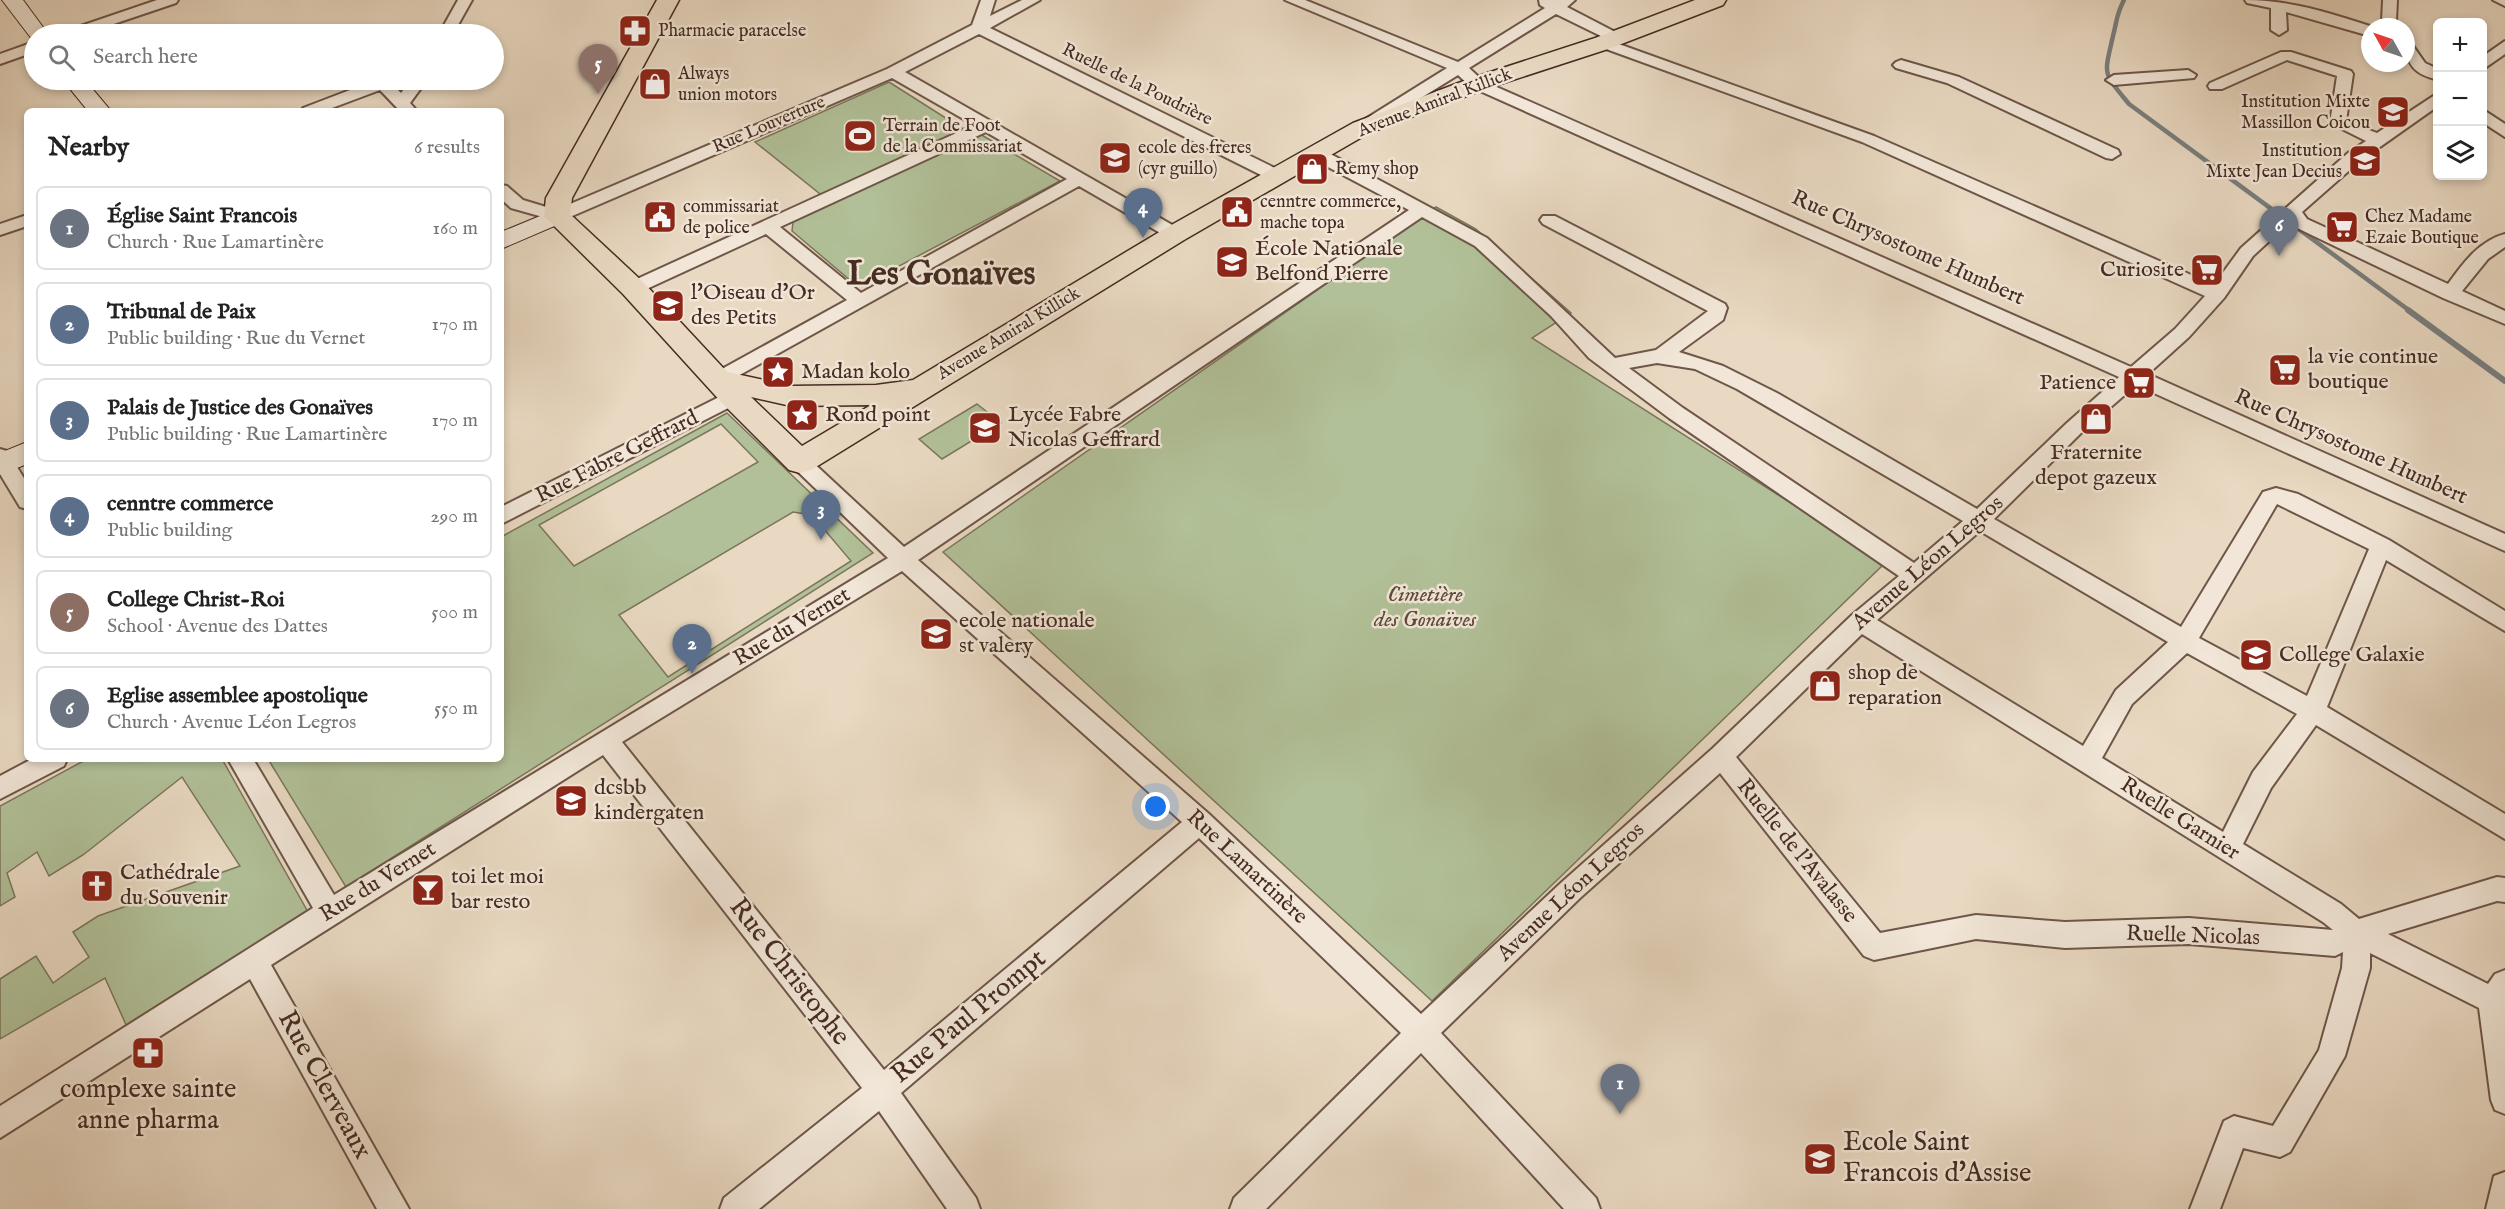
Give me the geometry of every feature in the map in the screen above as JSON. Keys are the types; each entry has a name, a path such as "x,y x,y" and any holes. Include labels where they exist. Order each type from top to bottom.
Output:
{"main road":[{"path":"557,216 559,198 668,0"},
{"name":"Avenue Amiral Killick","path":"800,462 919,387 1175,234 1279,177 1361,128 1468,76 1610,40 1715,0"},
{"name":"Rue Lamartinère","path":"557,216 633,288 725,388 800,462"},
{"path":"725,388 791,396 876,395 919,387"}],"street":[{"path":"12,0 30,24"},
{"path":"100,24 171,0"},
{"path":"452,24 465,0"},
{"path":"979,28 988,0"},
{"name":"Rue Louverture","path":"504,240 893,72 1033,0"},
{"name":"Rue Chrysostome Humbert","path":"1292,0 1468,76 2505,543"},
{"path":"1540,0 1562,3 1610,40 1868,139 2217,294"},
{"path":"2252,0 2318,14 2361,28"},
{"path":"2389,18 2390,0"},
{"path":"2500,0 2505,2"},
{"path":"1468,76 1562,3"},
{"path":"2278,5 2279,30"},
{"name":"Ruelle de la Poudrière","path":"979,28 1279,177"},
{"path":"2487,62 2504,50"},
{"path":"0,59 24,51"},
{"path":"2216,86 2286,55 2345,74 2338,123 2378,140"},
{"path":"2415,59 2420,66 2433,72"},
{"path":"1901,64 1953,80 2112,154"},
{"path":"893,72 1175,234"},
{"path":"2114,80 2188,75"},
{"path":"82,90 97,108"},
{"path":"317,108 364,90"},
{"path":"393,90 405,108 414,90"},
{"name":"Avenue Léon Legros","path":"1245,1209 1421,1033 1571,890 1721,756 1860,621 1978,521 2074,428 2182,333 2217,294 2247,252 2354,157 2433,102"},
{"path":"2487,118 2505,132"},
{"path":"633,288 986,126"},
{"path":"1317,154 1481,242 1558,312 1596,353 1676,413 1914,575"},
{"name":"Rue Fabre Geffrard","path":"504,514 725,388 859,301 1080,178"},
{"path":"504,193 517,204 557,216"},
{"name":"Rue du Vernet","path":"0,1123 330,912 903,559 1421,210"},
{"path":"2286,216 2505,318"},
{"path":"1549,220 1719,308 1716,316 1660,356"},
{"path":"0,230 24,221"},
{"path":"767,226 859,301"},
{"path":"2450,294 2468,269 2498,242 2505,240"},
{"path":"1612,365 1660,356 1694,363 1770,398 2185,641 2313,711 2431,780 2505,828"},
{"path":"8,459 24,494"},
{"name":"Rue Lamartinère","path":"800,462 903,559 1200,822 1421,1033 1586,1209"},
{"path":"2087,761 2124,697 2185,641 2270,498 2282,498 2381,546 2505,622"},
{"path":"2228,849 2262,780 2313,711 2381,546"},
{"name":"Ruelle Garnier","path":"1860,621 2332,913 2358,935 2501,996"},
{"name":"Rue Christophe","path":"606,740 882,1090 965,1209"},
{"name":"Ruelle de l'Avalasse","path":"1721,756 1874,947"},
{"path":"0,788 49,762"},
{"path":"242,762 330,912"},
{"name":"Rue Paul Prompt","path":"735,1209 882,1090 1200,822"},
{"name":"Ruelle Nicolas","path":"1874,947 1976,927 2065,935 2189,931 2335,943 2358,935 2373,926 2497,889 2505,891"},
{"path":"2205,1209 2234,1131 2280,1142 2331,1056 2356,968 2358,935"},
{"name":"Rue Clerveaux","path":"254,960 394,1209"},
{"path":"2501,996 2505,1100"},
{"path":"2502,1209 2505,1187"}],"green space":[{"name":"Terrain de Foot de la Commissariat","path":"889,82 963,129 824,197 755,142"},
{"path":"980,134 1060,181 867,283 851,281 792,231 793,222"},
{"name":"Cimetière des Gonaïves","path":"1436,207 1476,229 1571,313 1532,338 1885,563 1432,1001 943,552"},
{"path":"977,404 1001,423 942,459 919,439"},
{"path":"727,413 873,553 346,887 270,762 504,762 504,535","holes":["721,424 758,462 574,566 539,525","793,512 812,515 851,561 668,677 619,615"]},
{"path":"81,762 224,762 308,912 127,1027 105,978 0,1039 0,979 36,956 53,983 89,957 73,932 98,916 240,866 182,777 83,855 49,876 37,852 7,873 15,897 0,906 0,806"}],"waterway":[{"path":"2124,0 2119,10 2107,66 2110,79 2129,104 2410,311"},
{"path":"2408,310 2505,381"}],"place":[{"name":"Pharmacie paracelse","path":"635,31"},
{"name":"Always union motors","path":"655,84"},
{"name":"College Christ-Roi","path":"598,94"},
{"name":"Institution Mixte Massillon Coicou","path":"2393,112"},
{"name":"Terrain de Foot de la Commissariat","path":"860,136"},
{"name":"ecole des freres (cyr guillo)","path":"1115,158"},
{"name":"Institution Mixte Jean Decius","path":"2365,161"},
{"name":"Remy shop","path":"1312,169"},
{"name":"cenntre commerce, mache topa","path":"1237,212"},
{"name":"commissariat de police","path":"660,217"},
{"name":"Chez Madame Ezaie Boutique","path":"2342,227"},
{"name":"cenntre commerce","path":"1143,238"},
{"name":"Eglise assemblee apostolique","path":"2279,256"},
{"name":"École Nationale Belfond Pierre","path":"1232,262"},
{"name":"Curiosite","path":"2207,270"},
{"name":"l'Oiseau d'Or des Petits","path":"668,306"},
{"name":"la vie continue boutique","path":"2285,370"},
{"name":"Madan kolo","path":"778,372"},
{"name":"Patience","path":"2139,383"},
{"name":"Rond point","path":"802,415"},
{"name":"Fraternite depot gazeux","path":"2096,419"},
{"name":"Lycée Fabre Nicolas Geffrard","path":"985,428"},
{"name":"Palais de Justice des Gonaïves","path":"821,540"},
{"name":"ecole nationale st valery","path":"936,634"},
{"name":"College Galaxie","path":"2256,655"},
{"name":"Tribunal de Paix","path":"692,674"},
{"name":"shop de reparation","path":"1825,686"},
{"name":"dcsbb kindergaten","path":"571,801"},
{"name":"Cathédrale du Souvenir","path":"97,886"},
{"name":"toi let moi bar resto","path":"428,890"},
{"name":"complexe sainte anne pharma","path":"148,1053"},
{"name":"Église Saint Francois","path":"1620,1114"},
{"name":"Ecole Saint Francois d'Assise","path":"1820,1159"}],"district":[{"name":"Les Gonaïves","path":"941,274"}]}
